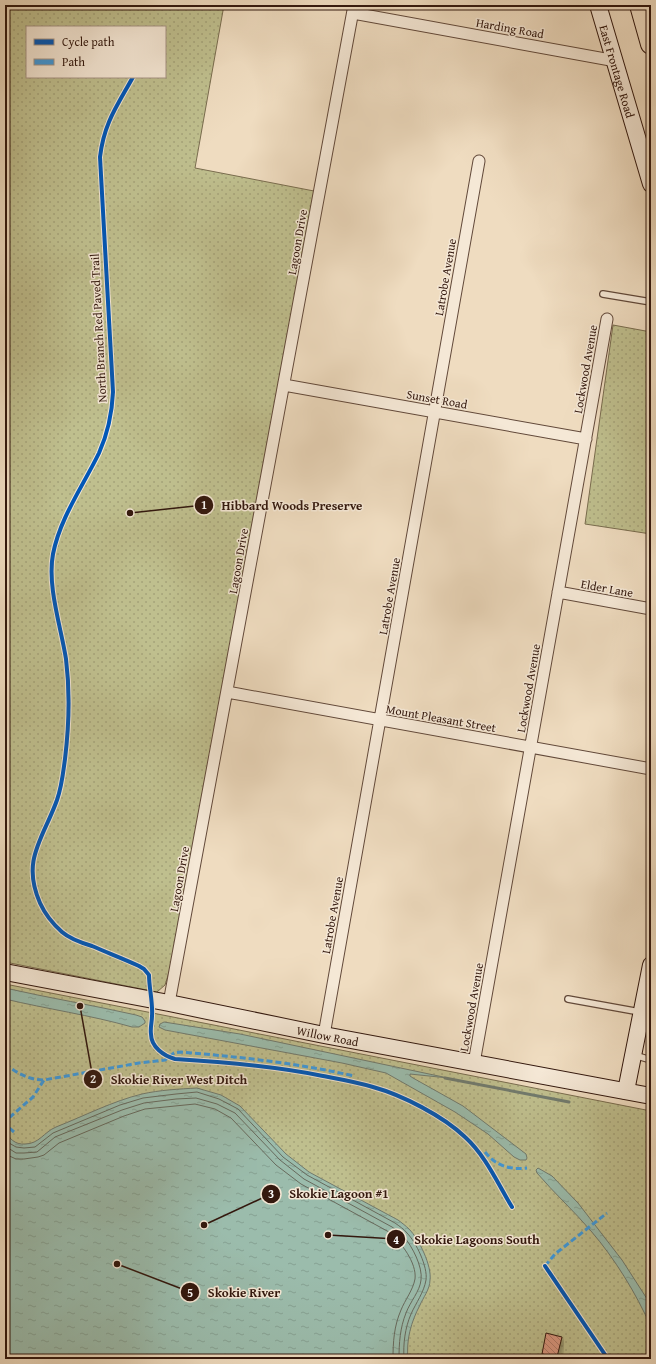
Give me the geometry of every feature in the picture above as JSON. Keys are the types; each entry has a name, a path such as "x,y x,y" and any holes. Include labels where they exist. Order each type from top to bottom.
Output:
{"highway":[{"path":"640,5 651,44"}],"main road":[{"name":"East Frontage Road","path":"598,5 616,61 651,184"},
{"path":"626,1091 633,1055 646,1013 651,966"},
{"name":"Willow Road","path":"5,972 170,1003 324,1035 651,1096"}],"street":[{"name":"Harding Road","path":"353,9 616,61"},
{"name":"Lagoon Drive","path":"170,1003 353,9"},
{"name":"Latrobe Avenue","path":"324,1035 479,161"},
{"name":"Lockwood Avenue","path":"474,1063 607,319"},
{"name":"Sunset Road","path":"284,385 586,438"},
{"name":"Elder Lane","path":"558,592 651,609"},
{"name":"Mount Pleasant Street","path":"227,692 651,769"}],"lane":[{"path":"603,294 651,302"},
{"path":"568,999 646,1013"},
{"path":"633,1055 651,1060"}],"green space":[{"path":"5,5 224,5 195,168 314,191 172,963 165,985 157,992 5,962"},
{"path":"613,325 651,332 651,534 585,524"},
{"path":"5,984 651,1111 651,1359 5,1359"}],"water":[{"path":"5,988 136,1015 142,1017 145,1023 139,1027 132,1027 5,999"},
{"path":"164,1022 240,1034 448,1078 410,1074 413,1078 463,1106 526,1154 527,1158 526,1160 520,1160 514,1157 488,1134 455,1112 386,1073 342,1063 165,1030 159,1027 160,1024"},
{"path":"197,1088 221,1095 240,1106 286,1154 309,1172 398,1220 413,1233 427,1260 430,1283 412,1325 408,1345 408,1359 5,1359 5,1129 10,1138 15,1142 21,1144 30,1143 38,1140 56,1127 131,1097 170,1090"},
{"path":"538,1168 552,1176 578,1203 622,1260 651,1305 651,1327 632,1289 617,1265 600,1242 537,1173 536,1170"}],"building":[{"path":"546,1333 562,1337 557,1357 542,1354"}],"waterway":[{"path":"445,1078 569,1102"}],"marked path":[{"path":"5,1064 23,1075 33,1079 44,1080 139,1063 165,1060 174,1053 181,1052 268,1061 311,1067 354,1076"},
{"path":"14,1132 8,1127 7,1122 10,1117 33,1097 44,1080"},
{"path":"485,1152 494,1161 509,1168 527,1168"},
{"path":"545,1266 555,1254 607,1213"}],"cycle path":[{"name":"North Branch Red Paved Trail","path":"132,78 108,124 100,157 113,392 111,416 102,446 66,515 56,541 53,554 53,593 66,659 68,721 65,759 60,790 40,838 33,862 35,888 40,903 55,926 65,934 139,966 149,975 152,1006 152,1039 156,1047 167,1056 175,1059 249,1065 341,1079 397,1095 434,1114 465,1137 485,1161 512,1207"},
{"path":"545,1266 608,1359"}],"place":[{"name":"Hibbard Woods Preserve","path":"130,513"},
{"name":"Skokie River West Ditch","path":"80,1006"},
{"name":"Skokie Lagoon #1","path":"204,1225"},
{"name":"Skokie Lagoons South","path":"328,1235"},
{"name":"Skokie River","path":"117,1264"}]}
